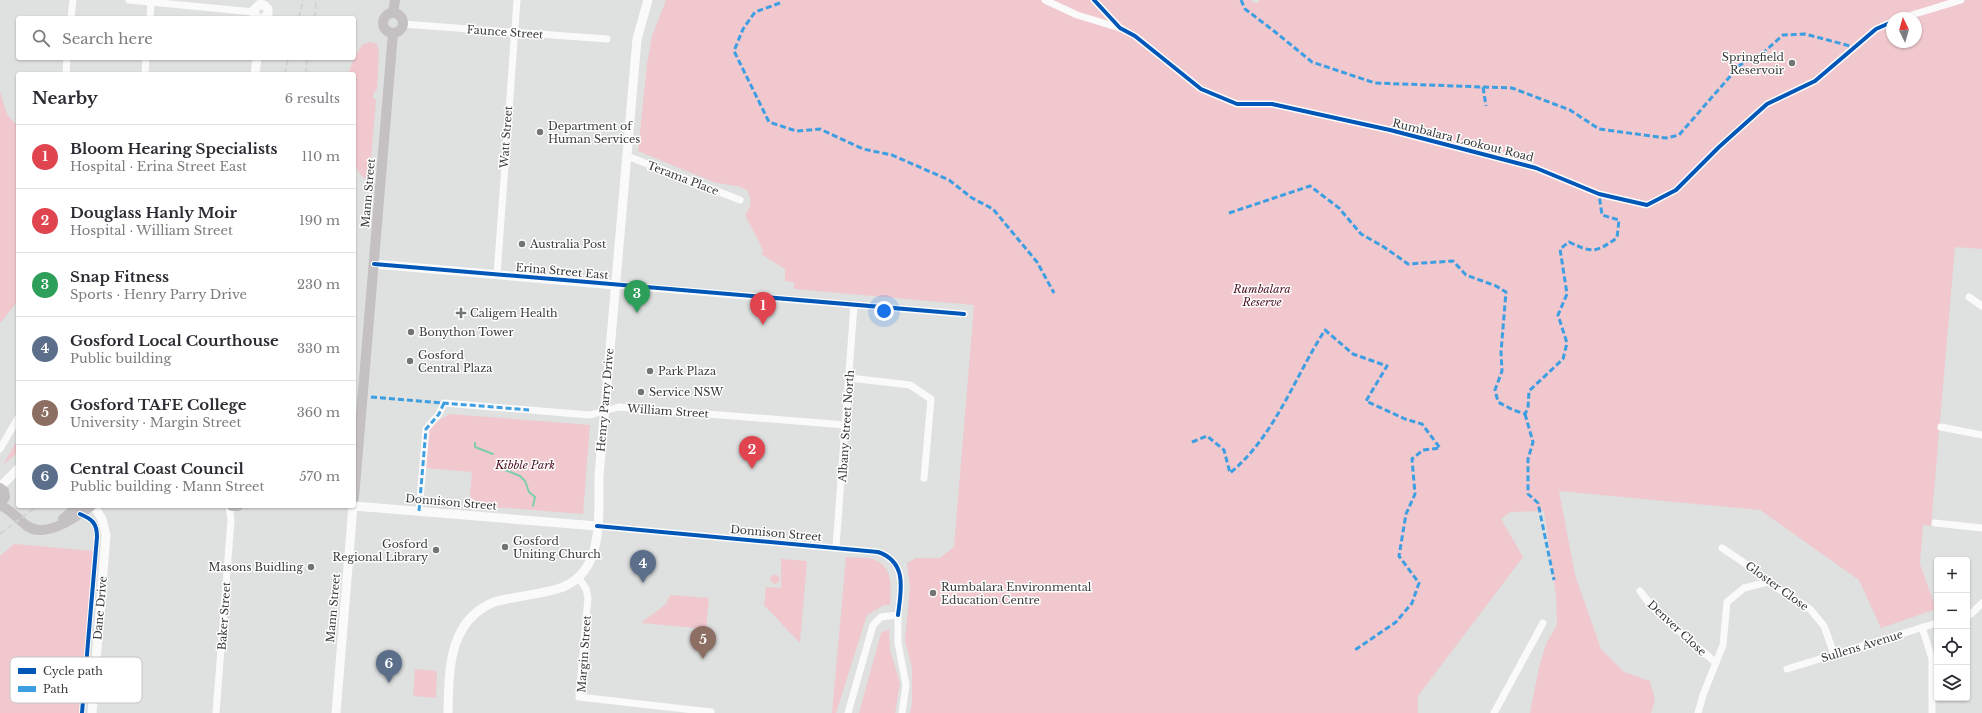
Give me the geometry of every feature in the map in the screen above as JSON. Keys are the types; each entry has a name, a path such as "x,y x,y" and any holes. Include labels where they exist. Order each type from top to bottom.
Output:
{"main road":[{"path":"393,13 395,0"},
{"name":"Henry Parry Drive","path":"448,713 453,654 459,633 470,616 481,608 494,602 558,589 579,578 592,559 596,540 604,411 637,39 648,0"},
{"path":"256,15 256,6 262,2 268,11 265,16"},
{"path":"393,13 399,16 402,24 400,30 393,33 384,29 382,23 385,17 393,13"},
{"name":"Mann Street","path":"356,475 393,33"},
{"path":"255,72 257,60"},
{"name":"Erina Street East","path":"374,264 615,285"},
{"path":"2,498 16,473"},
{"path":"2,498 16,480"},
{"path":"2,498 27,526 40,530 53,528 89,508"},
{"name":"Donnison Street","path":"356,506 597,526"},
{"path":"53,528 76,508"},
{"name":"Dane Drive","path":"94,508 102,519 106,535 96,657"},
{"name":"Mann Street","path":"336,713 354,508"},
{"name":"Dane Drive","path":"92,713 93,703"}],"street":[{"path":"71,16 73,0"},
{"path":"129,0 151,1 256,15"},
{"name":"Watt Street","path":"497,275 517,0"},
{"name":"Rumbalara Lookout Road","path":"1045,0 1077,15 1120,28 1135,36 1201,89 1237,104 1272,104 1390,130 1536,168 1599,194 1647,205 1676,190 1719,147 1767,104 1815,81 1876,29 1886,25"},
{"name":"Rumbalara Lookout Road","path":"1094,0 1120,28"},
{"path":"1922,12 1961,0"},
{"path":"150,16 151,1"},
{"name":"Faunce Street","path":"402,24 607,40"},
{"path":"66,72 67,60"},
{"path":"145,72 146,60"},
{"name":"Terama Place","path":"626,156 740,200"},
{"name":"Erina Street East","path":"615,285 964,314"},
{"path":"1969,297 1982,306"},
{"name":"Albany Street North","path":"836,547 850,378 854,305"},
{"path":"850,378 910,384 932,399 924,478"},
{"name":"William Street","path":"419,511 426,429 439,414 444,403 590,415 618,407 626,407 846,425"},
{"path":"0,449 16,421"},
{"path":"1941,427 1982,435"},
{"name":"Baker Street","path":"216,713 231,520 229,508"},
{"name":"Baker Street","path":"231,520 237,508"},
{"path":"1935,523 1982,528"},
{"name":"Donnison Street","path":"597,526 836,547 878,552 886,555 892,560 901,579 898,615 898,643 906,685 902,713"},
{"name":"Gloster Close","path":"1722,548 1743,562 1768,582 1810,609 1824,626 1834,654"},
{"name":"Margin Street","path":"579,578 586,589 588,598 579,697 711,712"},
{"path":"1698,713 1723,645 1727,602 1744,588 1768,582"},
{"name":"Denver Close","path":"1640,591 1653,608 1716,663"},
{"path":"1970,614 1982,603"},
{"path":"848,713 873,625 881,617 898,615"},
{"path":"1494,713 1543,623"},
{"name":"Sullens Avenue","path":"1787,669 1934,624"},
{"path":"1922,627 1932,659 1932,713"}],"green space":[{"name":"Rumbalara Reserve","path":"666,0 1251,0 1251,2 1259,3 1259,0 1982,0 1982,249 1955,247 1931,526 1923,525 1920,564 1934,603 1934,610 1881,628 1859,580 1760,510 1559,491 1575,575 1601,649 1624,672 1650,681 1655,700 1651,713 1530,713 1539,667 1546,644 1557,625 1556,595 1544,511 1510,512 1501,519 1523,557 1418,696 1418,713 910,713 912,703 912,668 905,641 910,588 907,563 916,558 940,558 954,547 974,305 794,289 794,282 785,281 785,269 761,254 763,250 745,215 749,209 750,203 750,197 747,190 737,186 716,183 638,151 647,64 652,36"},
{"path":"370,42 377,44 379,52 377,89 374,92 373,98 376,100 369,182 356,168 356,72 349,72 353,60 356,60 356,54 362,45"},
{"path":"0,92 7,114 16,125 16,303 0,323"},
{"name":"Kibble Park","path":"450,414 590,425 583,514 469,505 472,472 425,468 427,431 432,424"},
{"path":"16,442 16,454 3,465"},
{"path":"14,544 94,551 84,657 10,657 10,703 80,703 79,713 0,713 0,556"},
{"path":"846,557 872,559 886,568 891,586 890,605 884,605 867,615 836,713 832,713"},
{"path":"781,559 807,561 800,643 764,605 766,587 781,588"},
{"path":"775,574 780,579 775,584 770,579"},
{"path":"670,595 709,598 706,629 641,623 666,604"},
{"path":"889,629 890,650 900,683 895,713 859,713 881,633"},
{"path":"415,669 437,671 436,698 413,696"}],"waterway":[{"path":"475,443 475,447 493,454"},
{"path":"500,462 505,470 520,476 525,481 529,492 535,497 533,506"}],"railway":[{"path":"299,16 303,0"},
{"path":"315,16 316,0"},
{"path":"285,72 288,60"},
{"path":"306,72 307,60"},
{"path":"0,534 34,508"}],"marked path":[{"path":"1241,0 1245,9 1312,62 1375,83 1483,87 1486,106"},
{"path":"780,3 755,12 743,29 734,51 769,122 796,131 820,129 863,149 892,155 949,180 972,198 993,209 1037,262 1054,293"},
{"path":"1483,87 1512,88 1570,110 1599,129 1666,138 1679,135 1740,65 1765,51 1783,35 1805,34 1854,47"},
{"path":"1229,213 1310,186 1339,208 1361,234 1384,247 1408,264 1453,261 1466,275 1496,286 1506,292 1501,352 1502,371 1495,390 1498,402 1513,410 1525,414 1528,408 1529,391 1563,359 1567,343 1558,315 1567,294 1560,249 1569,242 1588,250 1593,250 1598,249 1617,238 1619,220 1602,215 1599,194"},
{"path":"1192,442 1207,436 1224,450 1230,473 1246,458 1272,424 1325,330 1353,354 1387,366 1366,401 1405,419 1422,424 1440,448 1423,450 1412,459 1415,494 1406,514 1399,556 1419,583 1412,603 1396,622 1355,650"},
{"path":"371,397 529,410"},
{"path":"419,511 426,429 439,414 444,403"},
{"path":"1525,414 1533,442 1528,459 1528,494 1538,503 1554,580"}],"cycle path":[{"path":"1094,0 1120,28 1135,36 1201,89 1237,104 1272,104 1390,130 1536,168 1599,194 1647,205 1676,190 1719,147 1767,104 1815,81 1876,29 1886,25"},
{"path":"374,264 964,314"},
{"path":"80,514 93,522 96,528 97,537 87,657"},
{"path":"597,526 878,552 888,557 898,570 901,587 898,615"},
{"path":"82,713 83,703"}],"place":[{"name":"Springfield Reservoir","path":"1792,63"},
{"name":"Department of Human Services","path":"540,132"},
{"name":"Australia Post","path":"522,244"},
{"name":"Caligem Health","path":"461,313"},
{"name":"Snap Fitness","path":"637,313"},
{"name":"Bloom Hearing Specialists","path":"763,325"},
{"name":"Bonython Tower","path":"411,332"},
{"name":"Gosford Central Plaza","path":"410,361"},
{"name":"Park Plaza","path":"650,371"},
{"name":"Service NSW","path":"641,392"},
{"name":"Douglass Hanly Moir","path":"752,469"},
{"name":"Gosford Uniting Church","path":"505,547"},
{"name":"Gosford Regional Library","path":"436,550"},
{"name":"Masons Buidling","path":"311,567"},
{"name":"Gosford Local Courthouse","path":"643,583"},
{"name":"Rumbalara Environmental Education Centre","path":"933,593"},
{"name":"Gosford TAFE College","path":"703,659"},
{"name":"Central Coast Council","path":"389,683"}]}
